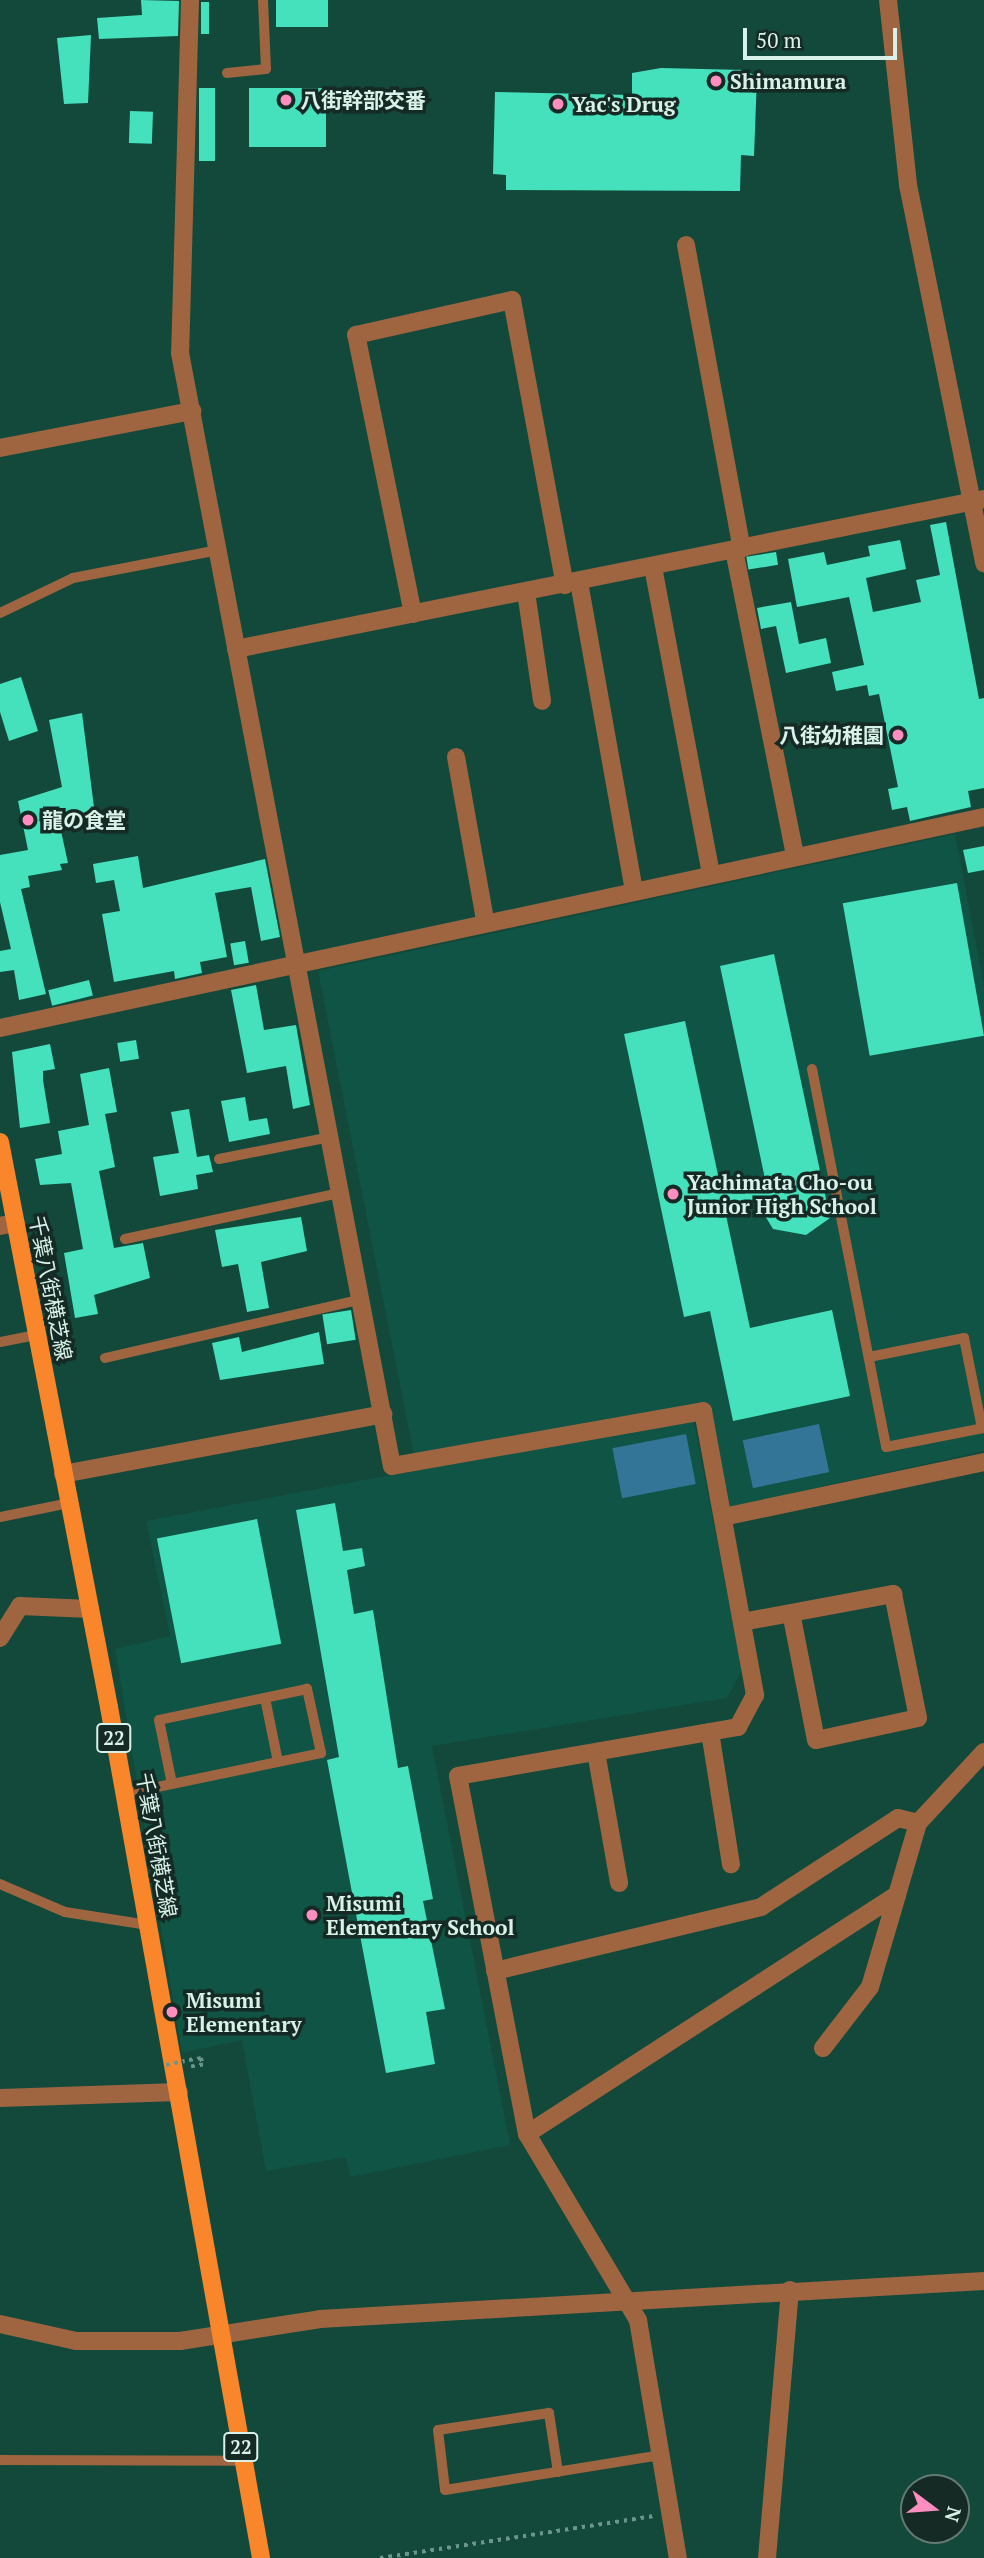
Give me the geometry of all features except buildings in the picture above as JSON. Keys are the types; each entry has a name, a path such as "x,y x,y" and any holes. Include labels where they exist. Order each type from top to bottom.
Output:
{"main road":[{"name":"千葉八街横芝線","path":"0,1142 8,1225 37,1335 90,1609 261,2558"}],"street":[{"path":"190,0 179,280 180,353 392,1466 703,1411 755,1695 738,1727 458,1776 527,2134 622,2301 638,2320 678,2558"},
{"path":"888,0 908,185 978,500 984,563"},
{"path":"686,245 738,549 795,856"},
{"path":"413,614 356,335 512,300 634,890"},
{"path":"0,448 192,411"},
{"path":"236,649 526,593 978,500"},
{"path":"653,567 711,873"},
{"path":"526,593 542,701"},
{"path":"456,757 485,920"},
{"path":"0,1028 298,965 485,920 984,817"},
{"path":"63,1474 383,1414"},
{"path":"723,1517 984,1462"},
{"path":"742,1622 893,1594 918,1718 816,1740 791,1613"},
{"path":"0,1638 20,1606 90,1609"},
{"path":"710,1732 731,1864"},
{"path":"596,1752 619,1883"},
{"path":"823,2048 870,1987 918,1823 984,1752"},
{"path":"495,1971 761,1907 898,1818 918,1823"},
{"path":"527,2134 897,1895"},
{"path":"0,2098 179,2092"},
{"path":"0,2324 76,2341 220,2337 320,2319 984,2281"},
{"path":"767,2558 790,2290"}],"lane":[{"path":"227,73 266,69 263,0"},
{"path":"0,613 73,578 218,550"},
{"path":"811,1069 886,1447 983,1428 964,1338 869,1357"},
{"path":"219,1159 330,1137"},
{"path":"125,1239 340,1193"},
{"path":"105,1358 362,1299"},
{"path":"0,1342 37,1335"},
{"path":"0,1517 69,1503"},
{"path":"124,1794 321,1753 307,1689 159,1720 172,1784"},
{"path":"265,1698 278,1762"},
{"path":"0,1884 65,1912 148,1925"},
{"path":"558,2472 548,2413 438,2430 445,2490 558,2472 660,2455"},
{"path":"0,2460 243,2461"}],"path":[{"path":"166,2065 201,2057 202,2065 186,2068"},
{"path":"380,2558 670,2513"}],"shaded area":[{"name":"Yachimata Cho-ou Junior High School","path":"955,834 984,986 984,1451 728,1507 709,1402 414,1455 318,971"},
{"name":"Misumi Elementary School","path":"693,1418 742,1670 727,1698 432,1746 510,2145 350,2177 346,2157 266,2171 242,2040 182,2053 115,1649 170,1636 146,1521"},
{"path":"819,1424 829,1472 753,1488 743,1440"},
{"path":"686,1434 696,1484 622,1498 612,1448"}],"place":[{"name":"Shimamura","path":"716,81"},
{"name":"八街幹部交番","path":"286,100"},
{"name":"Yac's Drug","path":"558,104"},
{"name":"八街幼稚園","path":"898,735"},
{"name":"龍の食堂","path":"28,820"},
{"name":"Yachimata Cho-ou Junior High School","path":"673,1194"},
{"name":"Misumi Elementary School","path":"312,1915"},
{"name":"Misumi Elementary","path":"172,2012"}]}
